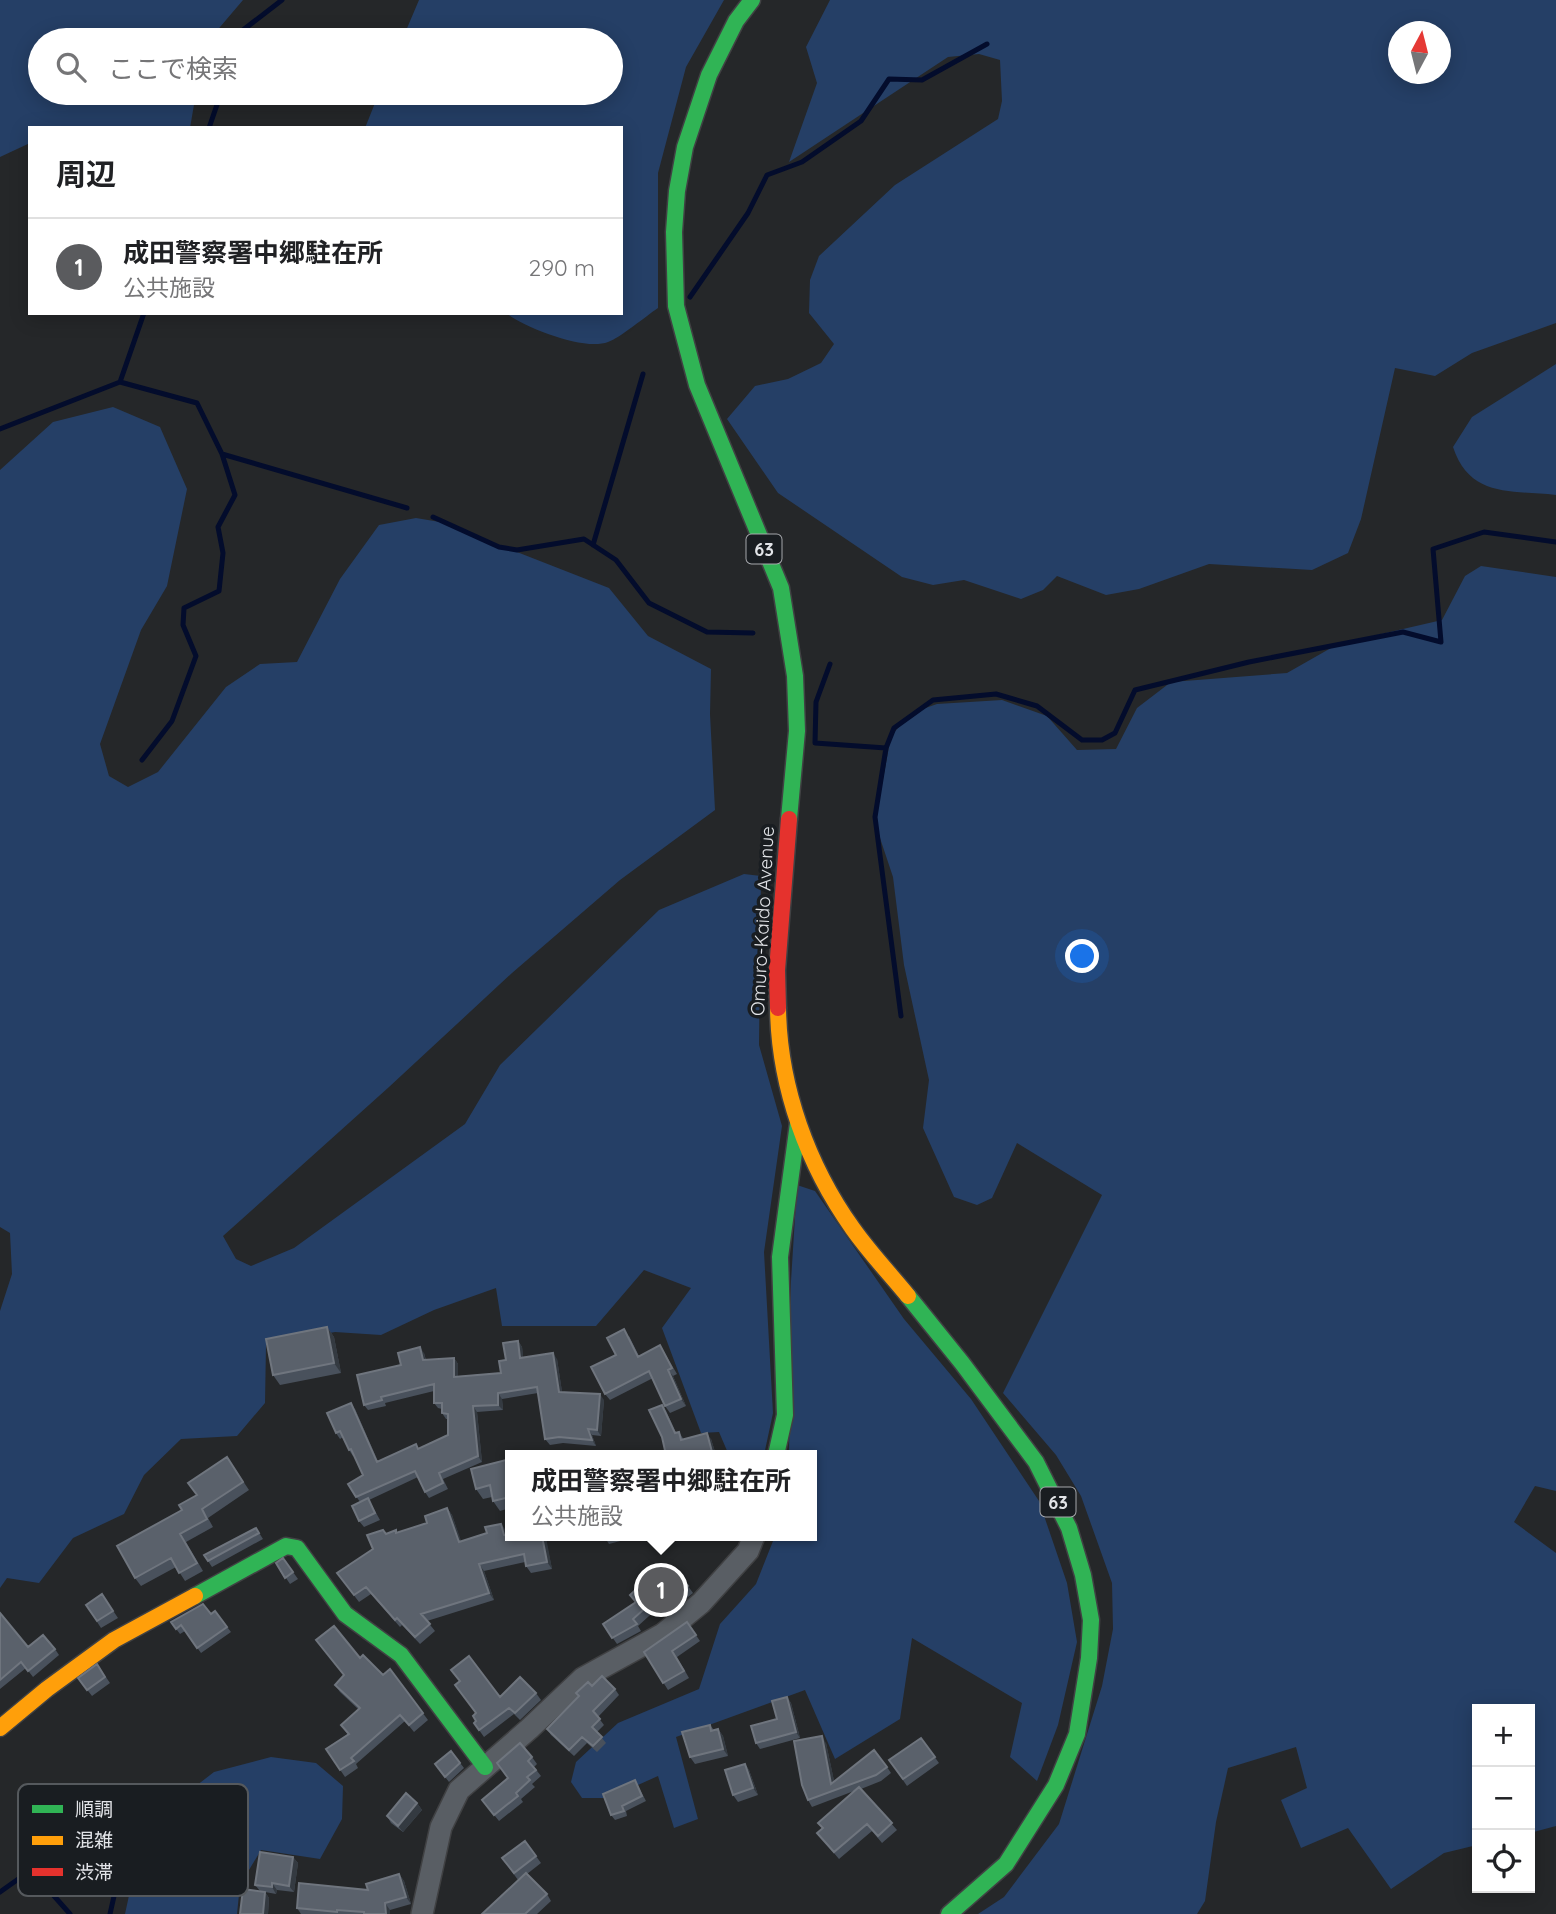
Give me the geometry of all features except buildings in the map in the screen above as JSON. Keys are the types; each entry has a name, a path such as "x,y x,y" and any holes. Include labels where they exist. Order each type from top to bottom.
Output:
{"main road":[{"name":"Omuro-Kaido Avenue","path":"752,0 736,21 709,75 685,147 677,191 674,232 676,306 697,385 781,588 789,631 795,676 797,731 777,970 778,1027 783,1072 813,1162 853,1229 962,1363 1036,1462 1069,1528 1083,1575 1091,1620 1089,1658 1077,1734 1056,1785 1006,1864 949,1914"},
{"path":"777,1450 785,1415 780,1257 798,1123"},
{"path":"0,1728 47,1689 114,1640 286,1546 297,1548 345,1614 401,1655 485,1766"}],"street":[{"path":"422,1914 441,1827 459,1790 583,1678 663,1634 701,1603 748,1551 752,1541"}],"shaded area":[{"path":"0,0 243,0 219,28 28,28 28,105 194,105 190,126 28,126 28,144 0,157"},
{"path":"419,0 724,0 686,67 658,173 658,308 613,340 598,344 556,337 509,315 623,315 623,126 366,126 374,105 623,105 623,28 407,28"},
{"path":"830,0 1556,0 1556,323 1472,353 1435,376 1395,368 1361,519 1348,553 1312,570 1209,564 1139,589 1106,595 1057,576 1043,590 1021,599 964,580 933,585 902,577 778,493 727,419 755,386 788,379 821,363 834,344 809,313 810,280 819,256 895,185 998,119 1002,101 1000,60 979,54 948,57 789,162 817,83 806,47"},
{"path":"1556,364 1556,495 1508,491 1481,483 1460,464 1453,447 1472,417"},
{"path":"113,407 160,427 187,489 167,586 141,630 100,744 109,776 128,787 158,772 226,687 260,664 297,662 340,579 379,525 416,518 440,522 609,588 648,636 711,669 710,714 715,810 620,880 512,973 223,1236 236,1259 251,1266 294,1248 465,1124 500,1065 659,910 744,874 761,876 759,1045 782,1126 764,1252 773,1413 765,1450 727,1450 719,1432 701,1433 662,1328 691,1288 644,1270 596,1326 502,1326 496,1288 434,1310 381,1335 335,1332 266,1345 265,1403 237,1436 181,1439 144,1475 124,1514 73,1538 39,1583 7,1578 0,1588 0,1311 12,1274 10,1233 0,1227 0,470 53,422"},
{"path":"1481,566 1556,577 1556,1491 1535,1486 1514,1522 1556,1553 1556,1826 1535,1832 1535,1704 1472,1704 1472,1846 1444,1853 1391,1889 1348,1828 1301,1848 1281,1800 1307,1788 1296,1747 1228,1768 1216,1822 1205,1901 1197,1914 978,1914 1004,1897 1059,1824 1102,1686 1113,1629 1112,1583 1081,1496 1056,1455 1003,1393 1102,1195 1017,1143 992,1198 977,1205 954,1197 923,1128 929,1080 904,965 893,877 875,823 891,736 911,713 937,704 1002,700 1047,716 1077,750 1116,749 1137,708 1171,682 1287,673 1338,644 1442,620 1465,576"},
{"path":"797,1185 815,1191 904,1319 971,1399 1039,1501 1067,1583 1077,1642 1058,1725 1037,1781 1010,1757 1022,1703 912,1638 900,1719 835,1759 805,1690 676,1737 698,1819 674,1828 658,1776 609,1798 582,1798 571,1782 576,1762 618,1723 699,1689 720,1624 756,1584 773,1541 817,1541 817,1450 789,1450 791,1281"},
{"path":"271,1757 316,1763 343,1786 342,1819 320,1859 261,1850 248,1872 248,1784 198,1784 214,1772"},
{"path":"129,1896 239,1896 237,1914 125,1914"}],"waterway":[{"path":"246,28 282,0"},
{"path":"690,297 748,213 767,175 802,162 861,121 889,79 922,80 987,44"},
{"path":"210,126 217,105"},
{"path":"120,382 143,315"},
{"path":"593,545 643,374"},
{"path":"0,429 120,382 197,403 222,454 407,508"},
{"path":"142,760 172,721 196,656 183,625 184,608 219,591 223,553 218,527 235,495 222,454"},
{"path":"433,517 499,547 517,550 584,539 616,560 649,603 707,632 753,633"},
{"path":"830,664 816,702 815,743 886,748 894,728 933,700 996,694 1037,706 1082,740 1102,740 1115,733 1135,690 1249,662 1403,632 1441,642 1433,549 1484,532 1556,542"},
{"path":"886,748 875,817 901,1016"},
{"path":"0,1892 18,1879"},
{"path":"54,1896 70,1914"},
{"path":"110,1914 114,1896"}],"traffic: fast":[{"path":"752,0 736,21 709,75 685,147 677,191 674,232 676,306 697,385 781,588 795,676 797,731 789,819"},
{"path":"777,1450 785,1415 780,1257 798,1123"},
{"path":"908,1296 1036,1462 1069,1528 1083,1575 1091,1620 1089,1658 1077,1734 1056,1785 1006,1864 949,1914"},
{"path":"195,1596 286,1546 297,1548 345,1614 401,1655 485,1767"}],"traffic: slow":[{"path":"778,1008 790,1096 822,1179 853,1229 908,1296"},
{"path":"0,1728 47,1689 114,1640 195,1596"}],"traffic: jam":[{"path":"778,1008 777,970 789,819"}],"place":[{"name":"成田警察署中郷駐在所","path":"661,1590"}]}
